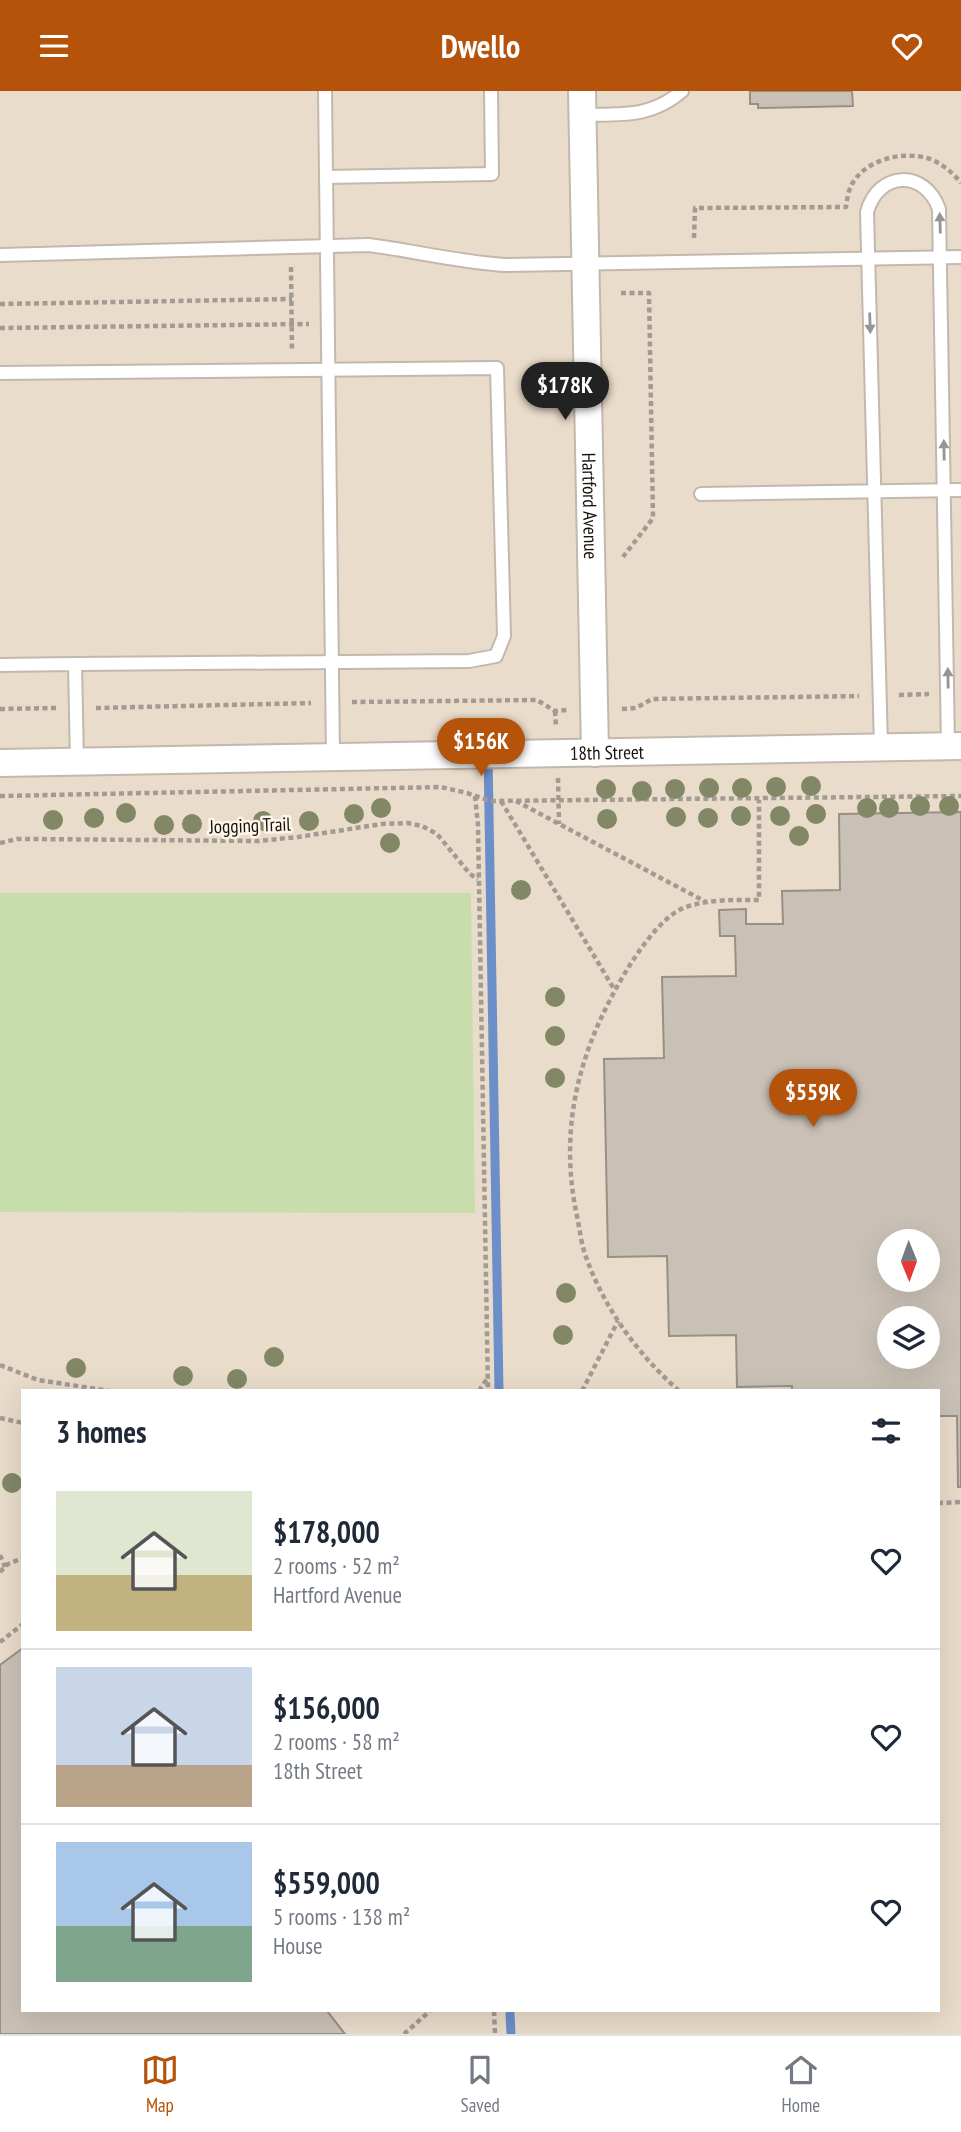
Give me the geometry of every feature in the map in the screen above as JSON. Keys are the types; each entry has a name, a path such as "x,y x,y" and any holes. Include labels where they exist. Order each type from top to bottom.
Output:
{"street":[{"name":"Hartford Avenue","path":"582,103 595,753"},
{"name":"18th Street","path":"0,763 955,746"}],"lane":[{"path":"325,91 333,757"},
{"path":"326,177 492,174 491,91"},
{"path":"582,103 633,114 667,104 682,91"},
{"path":"881,747 867,212 869,203 880,188 900,180 921,184 936,200 940,215 948,694 955,746"},
{"path":"0,255 369,245 417,251 465,262 505,265 961,257"},
{"path":"0,373 497,368 504,636 496,656 469,661 0,665"},
{"path":"701,494 961,491"},
{"path":"75,664 77,762"}],"path":[{"path":"694,239 695,208 846,207 851,186 859,174 872,164 891,157 929,159 947,168 961,183"},
{"path":"291,247 292,371"},
{"path":"621,293 649,293 653,518 623,557"},
{"path":"0,304 292,299"},
{"path":"0,328 328,323"},
{"path":"0,709 537,700 555,711 636,708 652,699 948,694"},
{"path":"0,796 441,787 490,801 961,796"},
{"path":"475,796 478,825 488,1389"},
{"path":"677,1389 654,1368 618,1321 607,1304 586,1256 572,1197 572,1109 578,1078 595,1030 638,951 663,923 684,908 722,899 759,900 759,799"},
{"path":"501,801 615,990"},
{"path":"516,801 707,903"},
{"name":"Jogging Trail","path":"0,843 17,839 259,841 382,824 408,823 422,826 437,834 478,880"},
{"path":"583,1389 618,1321"},
{"path":"0,1365 38,1380 97,1389"},
{"path":"480,1389 488,1376"},
{"path":"0,1418 21,1423"},
{"path":"940,1503 961,1502"},
{"path":"0,1555 5,1567"},
{"path":"0,1572 21,1558"},
{"path":"0,1642 21,1626"},
{"path":"404,2034 429,2012"},
{"path":"494,2012 495,2034"}],"shaded area":[{"path":"0,91 961,91 961,2034 0,2034"}],"green space":[{"path":"0,893 471,893 475,1213 0,1212"}],"building":[{"path":"750,91 852,91 853,106 758,108 758,104 750,104"},
{"path":"961,812 961,1487 958,1487 957,1416 940,1416 940,1389 737,1387 736,1335 669,1336 667,1256 608,1257 604,1059 664,1058 662,977 736,976 735,936 720,936 719,910 746,909 746,924 783,924 782,891 840,890 839,814"},
{"path":"21,1649 21,2012 328,2012 345,2034 0,2034 0,1665"}],"waterway":[{"path":"488,756 499,1389"},
{"path":"510,2014 511,2034"}]}
